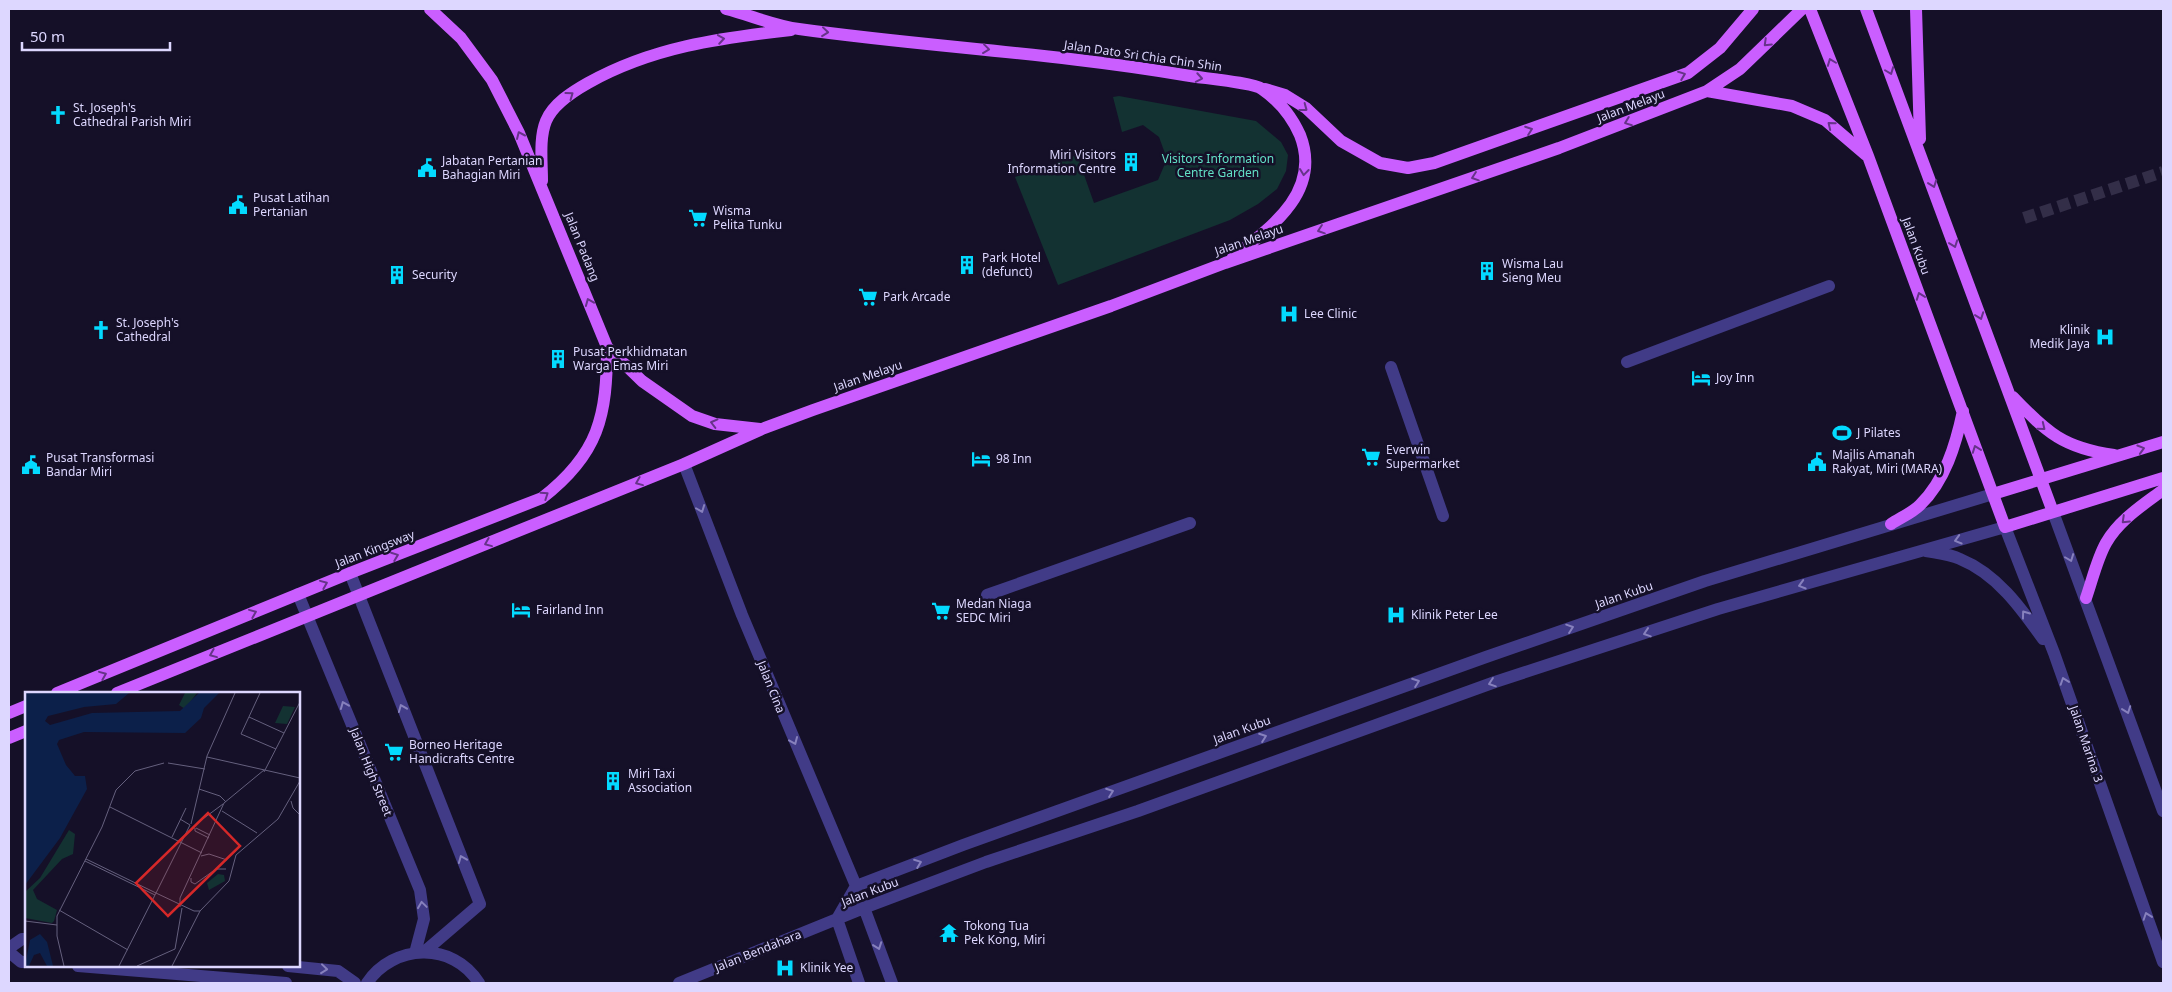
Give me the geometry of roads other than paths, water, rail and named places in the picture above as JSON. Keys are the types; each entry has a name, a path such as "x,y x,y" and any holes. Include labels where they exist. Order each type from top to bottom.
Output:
{"main road":[{"name":"Jalan Padang","path":"430,9 461,38 492,80 520,133 607,347 642,381 692,416 714,424 762,429"},
{"name":"Jalan Dato Sri Chia Chin Shin","path":"726,9 798,29 1137,67 1260,88"},
{"name":"Jalan Melayu","path":"1260,88 1285,95 1306,108 1341,141 1380,163 1408,168 1434,163 1688,73 1720,48 1753,9"},
{"name":"Jalan Melayu","path":"684,464 762,429 1111,306 1225,263 1550,151 1707,92 1740,69 1802,9"},
{"name":"Jalan Kubu","path":"1810,9 1868,156 2005,527 2163,478"},
{"path":"1866,9 2053,512"},
{"path":"1916,9 1920,150"},
{"name":"Jalan Dato Sri Chia Chin Shin","path":"542,186 542,142 546,120 562,100 578,89 625,64 655,53 702,42 798,29"},
{"path":"1225,263 1270,228 1291,204 1304,178 1305,150 1295,124 1280,105 1260,88"},
{"path":"1707,92 1792,106 1825,120 1868,156"},
{"name":"Jalan Kingsway","path":"59,692 350,573 542,498 560,484 579,464 599,426 607,386 607,347"},
{"path":"2008,392 2039,424 2063,442 2090,452 2118,456"},
{"path":"1890,524 1920,506 1938,483 1957,437 1963,411"},
{"name":"Jalan Kubu","path":"1993,494 2163,442"},
{"path":"119,692 684,464"},
{"path":"2086,598 2106,543 2119,526 2163,490"},
{"path":"9,713 25,706"},
{"path":"9,738 25,730"}],"street":[{"path":"1627,362 1829,286"},
{"path":"1391,367 1443,516"},
{"name":"Jalan Cina","path":"684,464 746,624 856,886 892,983"},
{"name":"Jalan Kubu","path":"837,919 856,886 963,845 1486,657 1705,581 1993,494"},
{"path":"2053,512 2163,811"},
{"path":"988,595 1190,523"},
{"name":"Jalan Kubu","path":"837,919 986,862 1138,811 1495,682 1718,609 2005,527"},
{"name":"Jalan Marina 3","path":"2005,527 2054,653 2163,962"},
{"path":"1923,550 1959,558 1981,571 2019,606 2054,653"},
{"path":"350,573 480,904 419,952"},
{"name":"Jalan High Street","path":"298,594 420,890 424,919 419,952"},
{"path":"837,919 859,983"},
{"name":"Jalan Bendahara","path":"679,983 837,919"},
{"path":"25,939 22,939 9,950 21,962 25,962"},
{"path":"367,983 384,964 399,956 419,952 448,958 463,966 479,983"},
{"path":"90,967 286,983"},
{"path":"298,967 338,971 356,983"}],"tunnel":[{"path":"2024,218 2163,172"}],"place":[{"name":"St. Joseph's Cathedral Parish Miri","path":"58,115"},
{"name":"Miri Visitors Information Centre","path":"1131,162"},
{"name":"Jabatan Pertanian Bahagian Miri","path":"427,168"},
{"name":"Pusat Latihan Pertanian","path":"238,205"},
{"name":"Wisma Pelita Tunku","path":"698,218"},
{"name":"Park Hotel (defunct)","path":"967,265"},
{"name":"Wisma Lau Sieng Meu","path":"1487,271"},
{"name":"Security","path":"397,275"},
{"name":"Park Arcade","path":"868,297"},
{"name":"Lee Clinic","path":"1289,314"},
{"name":"St. Joseph's Cathedral","path":"101,330"},
{"name":"Klinik Medik Jaya","path":"2105,337"},
{"name":"Pusat Perkhidmatan Warga Emas Miri","path":"558,359"},
{"name":"Joy Inn","path":"1701,378"},
{"name":"J Pilates","path":"1842,433"},
{"name":"Everwin Supermarket","path":"1371,457"},
{"name":"98 Inn","path":"981,459"},
{"name":"Majlis Amanah Rakyat, Miri (MARA)","path":"1817,462"},
{"name":"Pusat Transformasi Bandar Miri","path":"31,465"},
{"name":"Fairland Inn","path":"521,610"},
{"name":"Medan Niaga SEDC Miri","path":"941,611"},
{"name":"Klinik Peter Lee","path":"1396,615"},
{"name":"Borneo Heritage Handicrafts Centre","path":"394,752"},
{"name":"Miri Taxi Association","path":"613,781"},
{"name":"Tokong Tua Pek Kong, Miri","path":"949,933"},
{"name":"Klinik Yee","path":"785,968"}],"park label":[{"name":"Visitors Information Centre Garden","path":"1218,166"}]}
